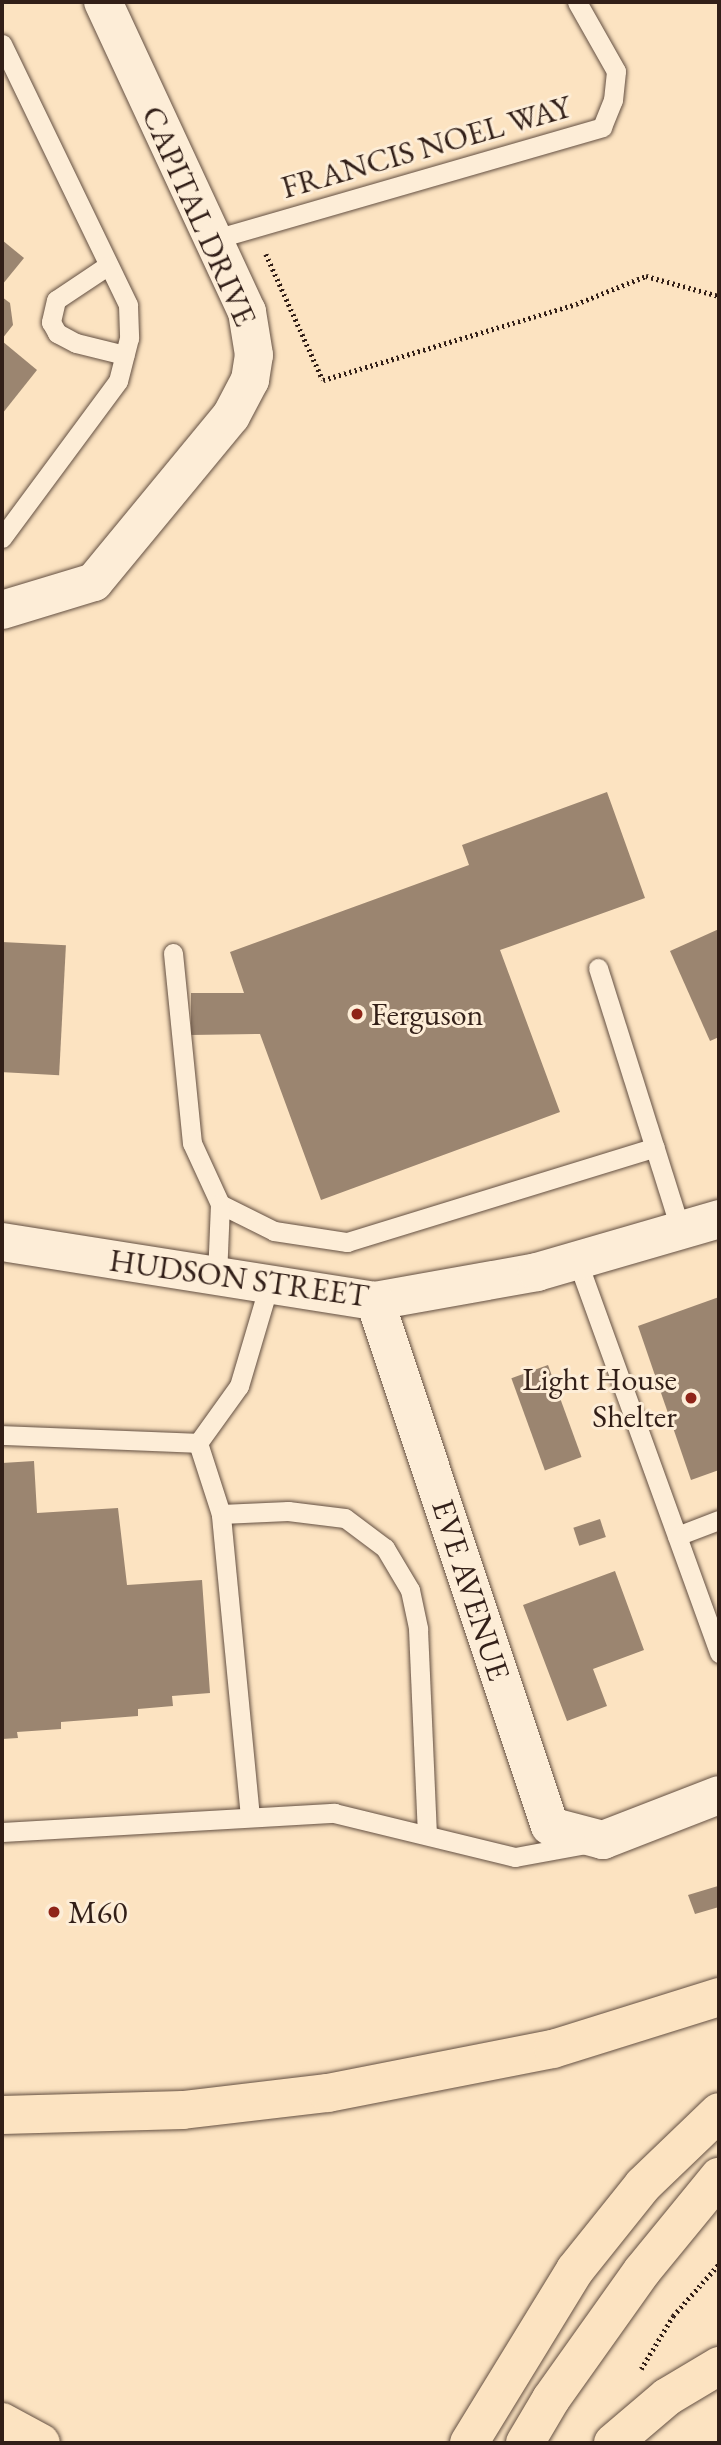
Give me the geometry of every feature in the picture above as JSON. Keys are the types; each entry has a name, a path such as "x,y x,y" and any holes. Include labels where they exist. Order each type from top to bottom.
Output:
{"highway":[{"path":"2,2115 183,2110 328,2093 553,2049 719,1997"},
{"path":"469,2443 575,2270 643,2185 719,2112"},
{"path":"525,2443 551,2399 642,2271 719,2178"},
{"path":"613,2443 667,2397 719,2366"},
{"path":"2,2422 41,2443"}],"street":[{"name":"CAPITAL DRIVE","path":"2,610 94,582 244,395 254,355 253,335 215,239 103,2"},
{"name":"HUDSON STREET","path":"2,1242 374,1301 577,1261 719,1219"},
{"name":"EVE AVENUE","path":"374,1301 550,1826 603,1840"},
{"path":"603,1840 719,1795"}],"lane":[{"name":"FRANCIS NOEL WAY","path":"215,239 602,127 613,100 616,71 577,2"},
{"path":"2,44 128,305 125,355 118,381 2,538"},
{"path":"107,265 56,300 51,322 57,333 76,343 125,355"},
{"path":"173,953 192,1143 220,1204 217,1276"},
{"path":"598,968 681,1231"},
{"path":"220,1204 274,1231 346,1242 655,1147"},
{"path":"577,1261 719,1653"},
{"path":"198,1443 239,1386 269,1285"},
{"path":"2,1436 198,1443"},
{"path":"198,1443 221,1514 250,1817"},
{"path":"221,1514 288,1511 345,1518 385,1548 410,1590 418,1629 427,1835"},
{"path":"677,1536 719,1520"},
{"path":"2,1832 334,1813 515,1857 603,1840"}],"path":[{"path":"266,253 323,380 576,304 646,276 719,296"},
{"path":"641,2375 641,2364 673,2316 719,2264"}],"building":[{"path":"2,240 24,258 2,285"},
{"path":"2,297 10,303 13,325 2,339"},
{"path":"2,341 37,370 2,414"},
{"name":"Ferguson","path":"607,792 645,898 500,950 560,1112 321,1200 260,1034 191,1035 191,993 244,993 230,952 469,865 462,845"},
{"path":"719,929 719,1037 710,1041 670,951"},
{"path":"2,942 66,945 59,1075 2,1072"},
{"name":"Light House Shelter","path":"719,1297 719,1470 691,1480 638,1326"},
{"path":"548,1365 582,1457 545,1470 511,1378"},
{"path":"34,1461 37,1513 118,1508 127,1585 202,1580 210,1693 172,1696 173,1706 138,1709 138,1716 61,1722 61,1729 17,1732 18,1738 2,1739 2,1463"},
{"path":"600,1519 606,1537 579,1546 573,1528"},
{"path":"615,1571 644,1650 593,1669 607,1706 567,1721 523,1605"},
{"path":"718,1886 719,1907 695,1914 688,1895"}],"place":[{"name":"Ferguson","path":"357,1014"},
{"name":"Light House Shelter","path":"691,1398"},
{"name":"M60","path":"54,1912"}]}
